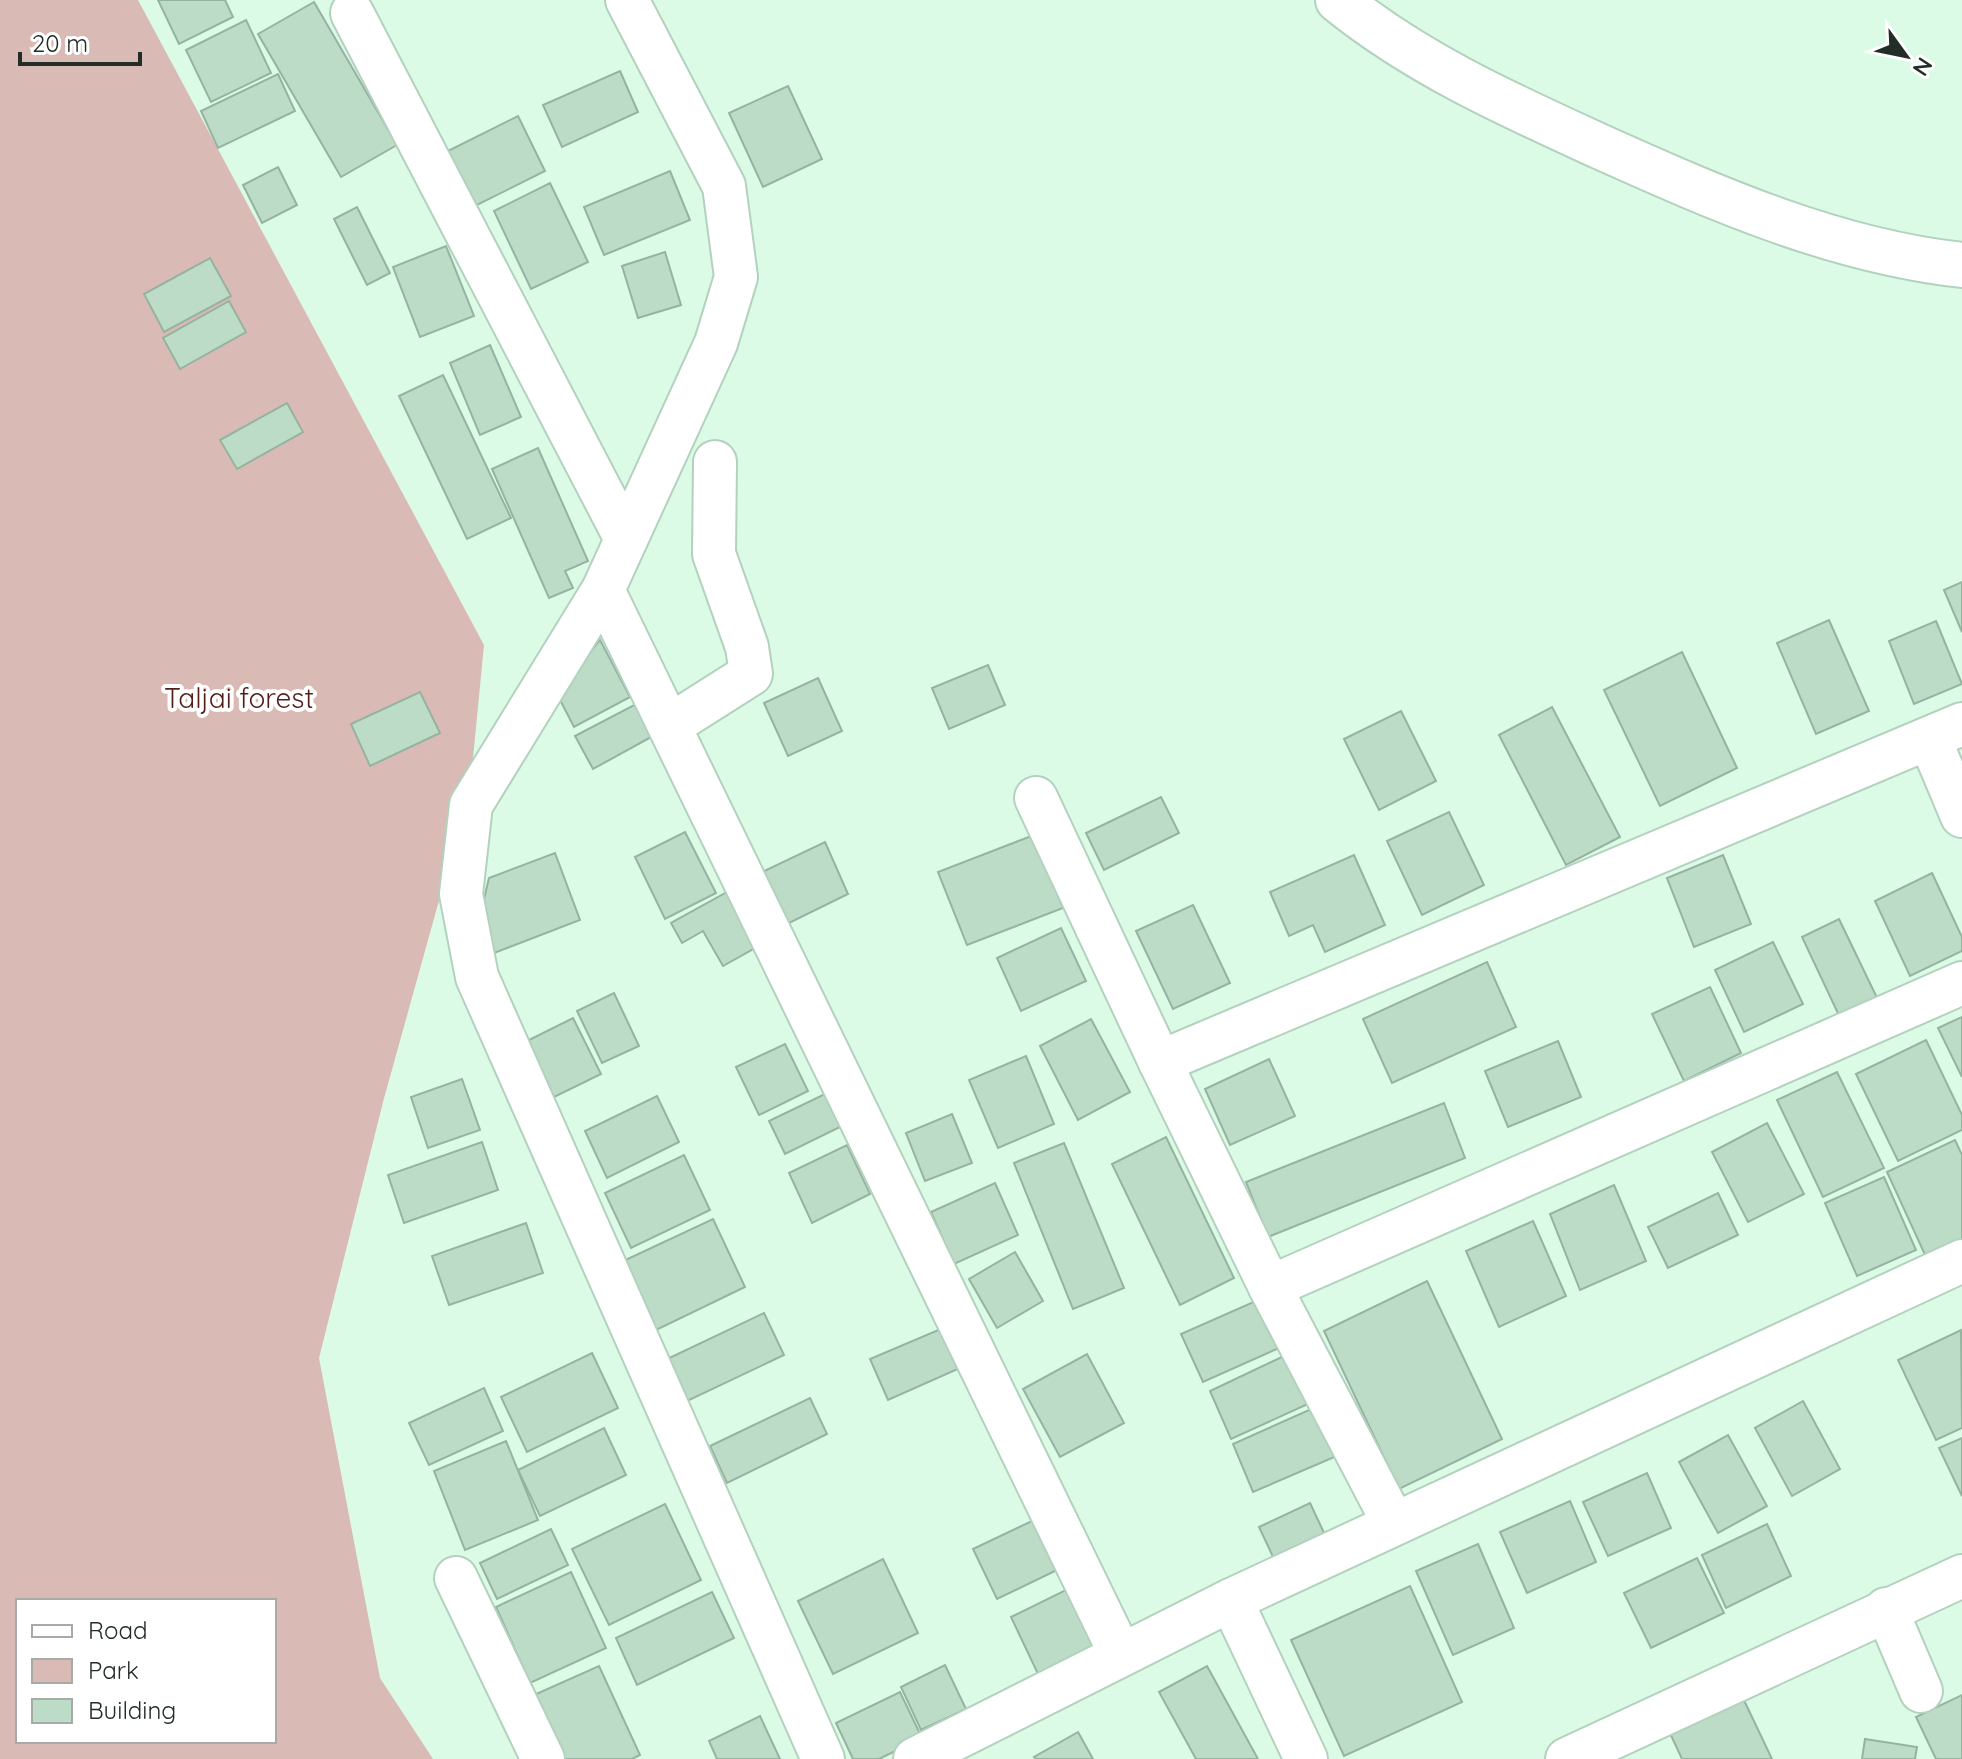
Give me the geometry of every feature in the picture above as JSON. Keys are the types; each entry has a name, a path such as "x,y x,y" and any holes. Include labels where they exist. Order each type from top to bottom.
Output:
{"street":[{"path":"627,0 724,186 736,277 716,343 603,590 471,805 461,894 477,977 823,1759"},
{"path":"1338,0 1425,63 1681,183 1786,225 1913,260 1962,265"},
{"path":"352,13 626,539"},
{"path":"669,726 751,674 747,647 714,554 715,462"},
{"path":"603,590 1120,1653"},
{"path":"1160,1062 1946,732 1962,816"},
{"path":"1036,798 1270,1287 1394,1524"},
{"path":"1270,1287 1962,983"},
{"path":"915,1759 1120,1653 1231,1600 1962,1261"},
{"path":"1567,1759 1625,1747 1886,1609 1962,1576"},
{"path":"456,1578 543,1759"},
{"path":"1231,1600 1306,1759"},
{"path":"1886,1609 1921,1691"}],"green space":[{"name":"Taljai forest","path":"0,0 138,0 484,645 470,789 383,1102 319,1358 380,1678 433,1759 0,1759"}],"building":[{"path":"158,0 225,0 233,17 179,44"},
{"path":"314,2 397,145 341,177 258,34"},
{"path":"246,20 271,73 211,102 186,50"},
{"path":"620,71 638,112 562,147 543,105"},
{"path":"278,74 295,111 218,148 201,111"},
{"path":"788,86 822,159 763,187 729,113"},
{"path":"518,116 545,171 473,207 446,152"},
{"path":"278,167 297,205 262,223 243,185"},
{"path":"670,171 690,220 604,255 584,207"},
{"path":"550,183 588,262 531,289 494,211"},
{"path":"357,207 390,273 367,285 334,219"},
{"path":"446,246 474,316 420,337 393,267"},
{"path":"665,252 681,305 638,318 622,266"},
{"path":"210,258 231,296 164,332 144,294"},
{"path":"229,301 246,332 180,369 163,338"},
{"path":"490,345 521,417 480,435 450,363"},
{"path":"443,375 511,518 467,539 399,396"},
{"path":"287,403 303,432 237,469 220,440"},
{"path":"538,448 588,561 565,571 573,588 549,598 492,469"},
{"path":"1962,582 1962,632 1944,590"},
{"path":"1829,620 1869,711 1816,734 1777,643"},
{"path":"1936,621 1962,684 1914,704 1889,641"},
{"path":"600,640 630,697 574,727 557,694"},
{"path":"1682,652 1737,768 1660,806 1604,690"},
{"path":"988,665 1005,705 949,729 932,688"},
{"path":"818,678 842,731 788,756 764,703"},
{"path":"420,692 440,733 370,766 351,724"},
{"path":"636,704 653,736 593,769 575,736"},
{"path":"1552,707 1620,837 1566,865 1499,735"},
{"path":"1401,711 1436,781 1379,810 1344,739"},
{"path":"1161,797 1179,833 1104,870 1086,833"},
{"path":"1449,812 1484,885 1422,915 1387,841"},
{"path":"685,832 716,893 665,919 635,857"},
{"path":"1034,835 1063,908 967,945 938,872"},
{"path":"825,842 848,894 785,925 760,873"},
{"path":"555,853 580,920 494,953 480,916 489,878"},
{"path":"1354,855 1385,925 1325,952 1313,925 1289,936 1270,892"},
{"path":"1723,855 1751,924 1694,947 1667,878"},
{"path":"1932,873 1962,937 1962,951 1910,976 1875,901"},
{"path":"736,887 766,942 723,966 703,931 682,943 671,923"},
{"path":"1193,905 1230,983 1173,1009 1136,931"},
{"path":"1839,919 1881,1006 1843,1024 1802,937"},
{"path":"1061,928 1086,981 1021,1011 997,958"},
{"path":"1773,942 1803,1004 1744,1032 1715,970"},
{"path":"1487,962 1516,1027 1392,1083 1363,1019"},
{"path":"1710,987 1741,1053 1684,1081 1652,1014"},
{"path":"614,993 639,1046 602,1063 577,1011"},
{"path":"1962,1017 1962,1077 1938,1028"},
{"path":"573,1018 601,1074 546,1101 519,1045"},
{"path":"1091,1019 1130,1092 1078,1120 1040,1046"},
{"path":"1926,1040 1962,1115 1962,1130 1898,1161 1856,1074"},
{"path":"1558,1041 1581,1097 1508,1127 1485,1071"},
{"path":"785,1044 808,1091 759,1115 736,1067"},
{"path":"1026,1056 1054,1124 998,1148 969,1080"},
{"path":"1269,1059 1295,1116 1230,1145 1205,1089"},
{"path":"1837,1072 1884,1168 1823,1197 1777,1100"},
{"path":"462,1079 480,1130 428,1148 411,1097"},
{"path":"829,1092 844,1125 785,1154 769,1121"},
{"path":"657,1096 679,1142 607,1178 585,1131"},
{"path":"1444,1103 1465,1158 1268,1237 1246,1182"},
{"path":"952,1114 972,1163 925,1181 906,1133"},
{"path":"1767,1123 1804,1194 1748,1222 1712,1152"},
{"path":"1166,1137 1234,1278 1180,1305 1112,1164"},
{"path":"1955,1140 1962,1155 1962,1241 1926,1257 1887,1172"},
{"path":"482,1142 498,1190 404,1223 388,1175"},
{"path":"1064,1143 1124,1288 1073,1309 1014,1163"},
{"path":"847,1145 870,1194 812,1223 789,1173"},
{"path":"684,1155 710,1210 631,1248 605,1193"},
{"path":"1884,1177 1916,1250 1857,1276 1825,1203"},
{"path":"995,1183 1018,1235 954,1264 931,1212"},
{"path":"1614,1185 1646,1261 1580,1290 1550,1214"},
{"path":"1718,1193 1738,1235 1668,1268 1648,1227"},
{"path":"713,1219 745,1287 652,1332 619,1263"},
{"path":"1533,1221 1566,1296 1499,1327 1466,1251"},
{"path":"526,1223 543,1273 449,1305 432,1256"},
{"path":"1015,1252 1043,1301 997,1328 969,1279"},
{"path":"1427,1281 1502,1439 1399,1489 1324,1331"},
{"path":"1258,1300 1279,1348 1203,1382 1181,1334"},
{"path":"764,1313 784,1355 683,1403 663,1361"},
{"path":"943,1328 960,1368 888,1400 870,1359"},
{"path":"1961,1330 1962,1428 1936,1440 1898,1360"},
{"path":"592,1353 618,1408 527,1452 501,1397"},
{"path":"1087,1354 1124,1423 1060,1457 1023,1389"},
{"path":"1288,1354 1310,1403 1231,1439 1210,1391"},
{"path":"484,1388 503,1431 429,1465 409,1423"},
{"path":"810,1398 827,1434 727,1483 710,1446"},
{"path":"1803,1401 1840,1469 1792,1496 1755,1428"},
{"path":"1318,1406 1339,1455 1253,1492 1233,1444"},
{"path":"604,1428 626,1475 540,1516 518,1470"},
{"path":"1728,1435 1767,1506 1718,1533 1679,1462"},
{"path":"1962,1438 1962,1496 1939,1448"},
{"path":"506,1441 538,1520 465,1550 434,1471"},
{"path":"1647,1473 1671,1528 1608,1556 1583,1502"},
{"path":"1570,1501 1596,1562 1527,1593 1500,1532"},
{"path":"1310,1503 1326,1537 1275,1561 1259,1527"},
{"path":"665,1504 701,1580 609,1625 572,1549"},
{"path":"1034,1520 1057,1570 997,1599 973,1549"},
{"path":"1767,1524 1791,1576 1726,1608 1702,1555"},
{"path":"551,1529 568,1565 497,1599 480,1563"},
{"path":"1478,1544 1514,1628 1453,1655 1416,1571"},
{"path":"1697,1558 1724,1613 1651,1648 1624,1593"},
{"path":"883,1559 918,1633 833,1674 798,1601"},
{"path":"571,1572 606,1648 530,1683 496,1607"},
{"path":"1410,1586 1462,1702 1344,1756 1291,1640"},
{"path":"1072,1587 1099,1645 1038,1674 1011,1617"},
{"path":"712,1592 734,1638 637,1685 616,1638"},
{"path":"945,1665 966,1709 921,1730 901,1687"},
{"path":"599,1666 640,1755 632,1759 552,1759 525,1699"},
{"path":"1207,1666 1258,1759 1196,1759 1159,1692"},
{"path":"900,1692 922,1738 879,1759 853,1759 836,1723"},
{"path":"1741,1694 1772,1759 1682,1759 1668,1729"},
{"path":"1962,1695 1962,1759 1936,1759 1916,1717"},
{"path":"760,1716 780,1759 717,1759 709,1741"},
{"path":"1078,1732 1093,1759 1034,1757"},
{"path":"1865,1739 1917,1747 1915,1759 1862,1759"}]}
